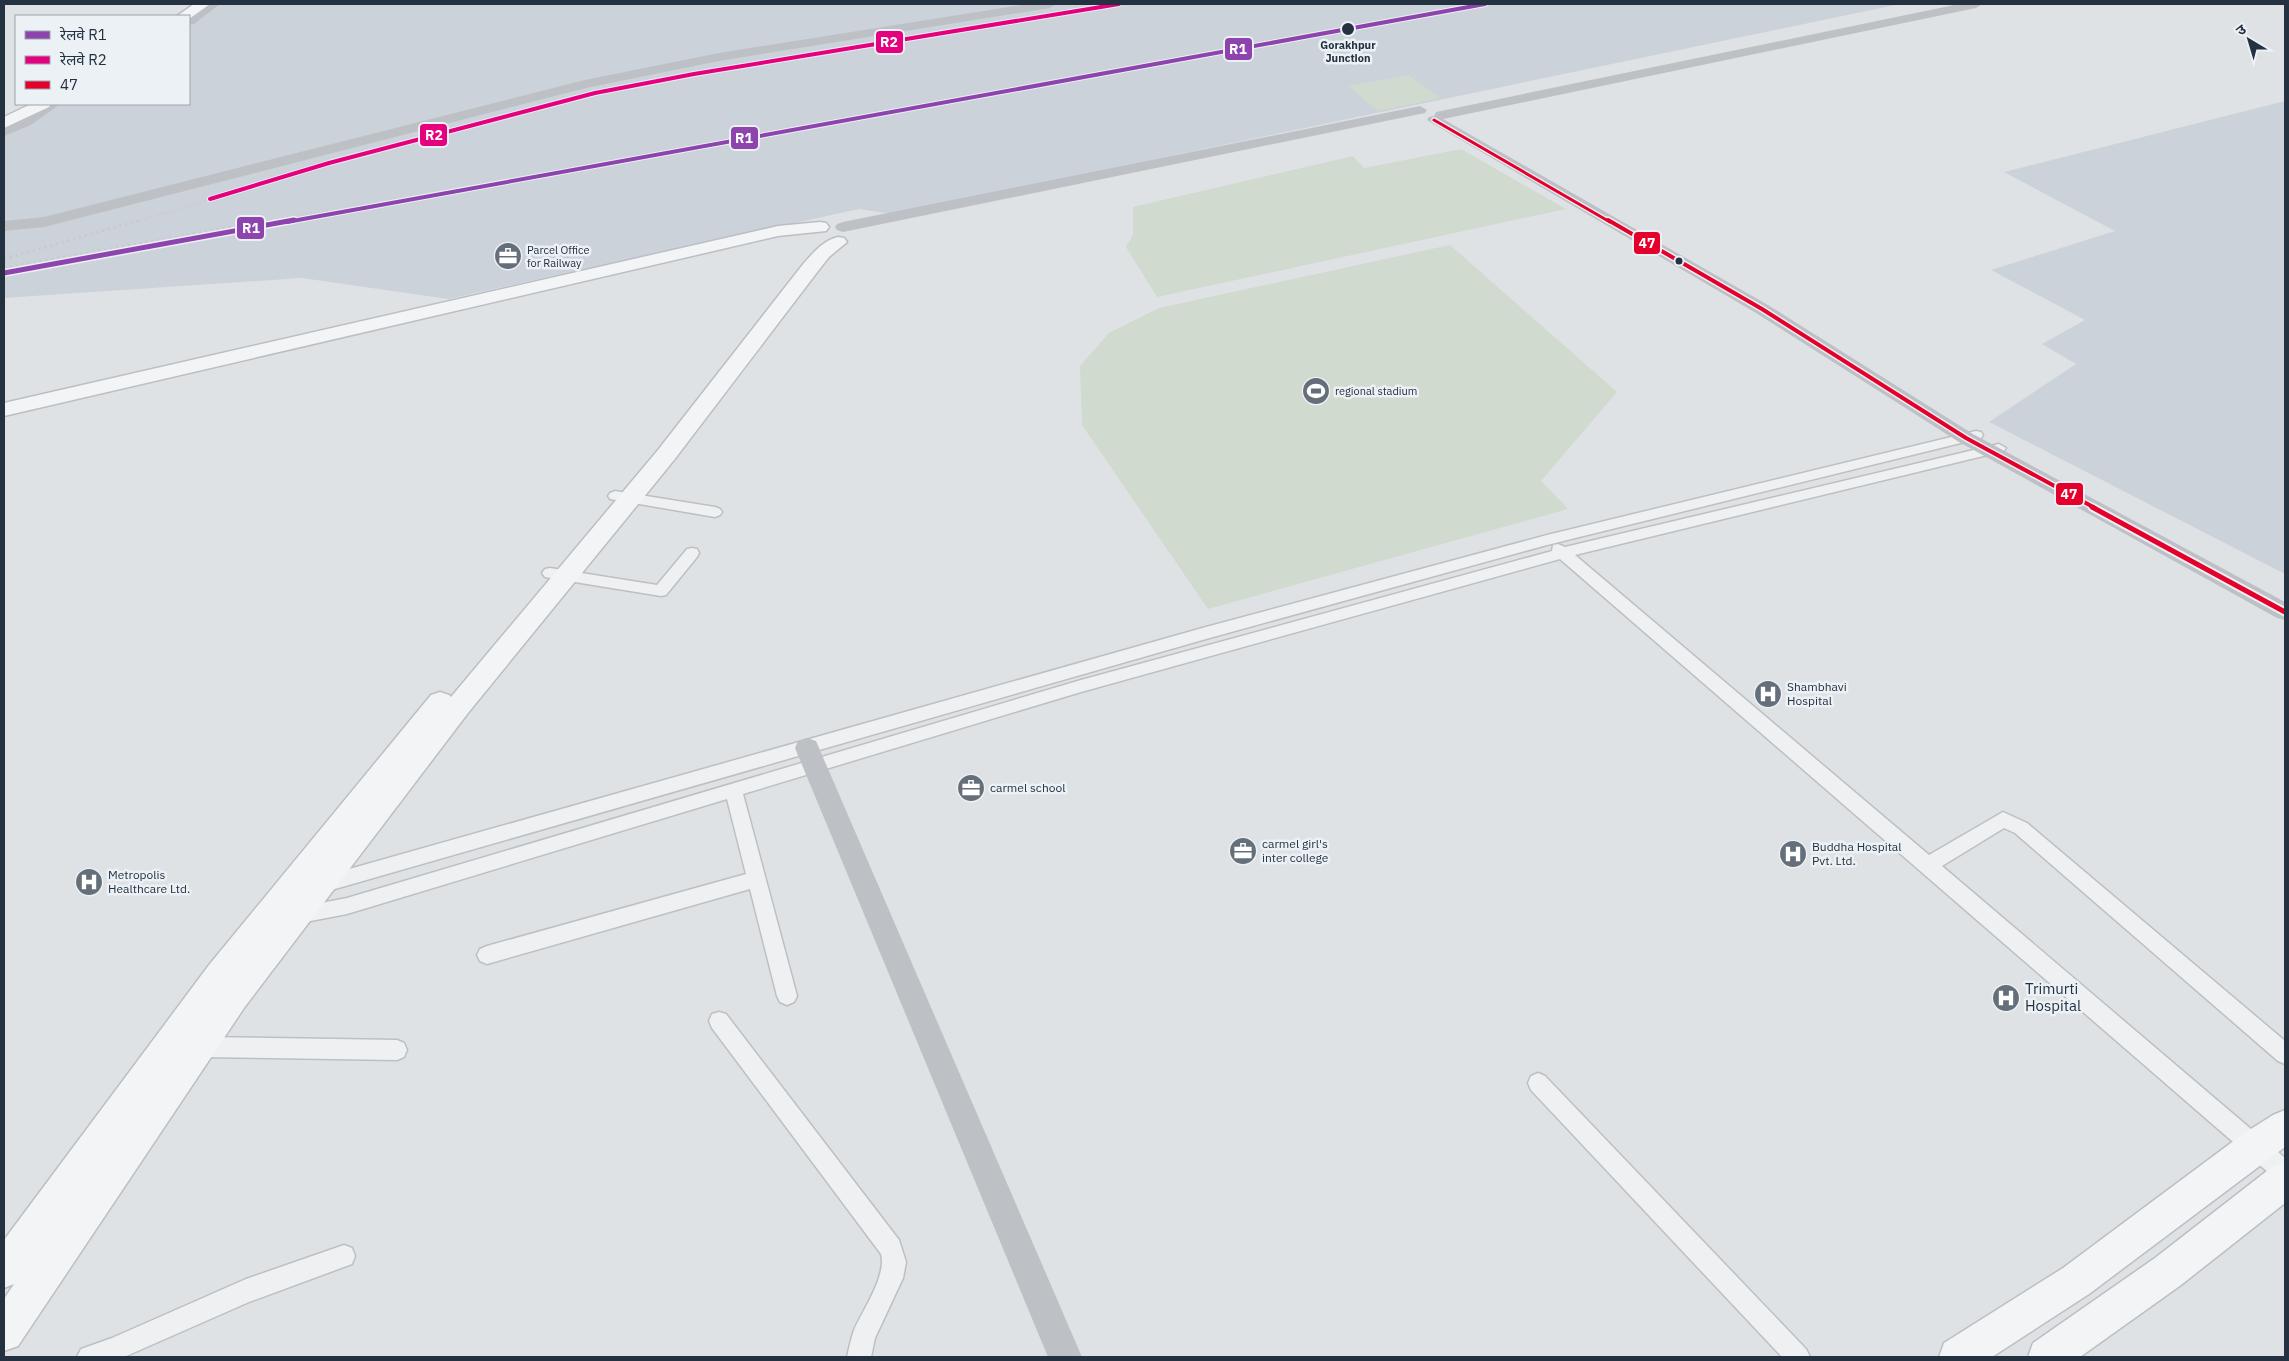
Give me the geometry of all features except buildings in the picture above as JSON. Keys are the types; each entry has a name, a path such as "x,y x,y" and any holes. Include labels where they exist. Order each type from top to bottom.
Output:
{"main road":[{"path":"186,15 203,4"},
{"path":"4,123 41,105"},
{"path":"4,410 778,231 828,234"},
{"path":"4,418 781,240 828,234"},
{"path":"4,1270 220,975 452,688 558,574 623,497 823,253 828,234"},
{"path":"4,1332 233,998 460,706 558,574"},
{"path":"1958,1357 2076,1281 2285,1126"},
{"path":"2047,1357 2112,1314 2204,1246 2285,1180"}],"street":[{"path":"190,20 214,4"},
{"path":"4,226 44,222 576,87 719,57 1050,4"},
{"path":"1431,115 1937,4"},
{"path":"828,234 1431,115 1976,4"},
{"path":"4,234 44,228 475,119 594,88 616,79"},
{"path":"4,132 26,122 52,105"},
{"path":"1431,115 1762,309 1971,437 2285,612"},
{"path":"4,144 28,128 26,122"},
{"path":"268,915 297,916 347,906 733,790 811,756 1206,633 1547,540 1971,437"},
{"path":"291,886 320,886 1081,686 1563,553 1994,450 2285,602"},
{"path":"623,497 715,512"},
{"path":"1547,540 2285,1172"},
{"path":"558,574 660,591 692,553"},
{"path":"1431,572 1442,586"},
{"path":"811,756 1065,1357"},
{"path":"733,790 787,996"},
{"path":"1928,866 2003,819 2011,821 2285,1054"},
{"path":"488,955 756,879"},
{"path":"719,1021 891,1248 895,1262 891,1278 864,1336 859,1357"},
{"path":"200,1047 397,1050"},
{"path":"1538,1082 1798,1357"},
{"path":"89,1357 113,1350 246,1291 344,1256"}],"shaded area":[{"path":"216,4 1900,4 892,214 859,209 448,299 302,278 4,298 4,128 43,105 190,105 190,19"},
{"path":"1409,75 1440,98 1378,111 1348,86"},
{"path":"2285,101 2285,574 1989,422 2076,364 2042,344 2085,320 1991,270 2115,231 2004,172"},
{"path":"1461,149 1566,209 1157,297 1126,247 1133,235 1133,207 1353,156 1364,168"},
{"path":"1450,245 1617,392 1541,481 1568,509 1208,609 1082,425 1080,366 1109,333 1159,308"}],"railway":[{"path":"136,222 329,163 570,99 694,74 1119,4"},
{"path":"323,214 1485,4"},
{"path":"263,222 328,210"},
{"path":"4,259 140,220"},
{"path":"4,268 270,220"}],"rail line":[{"name":"R2","path":"210,199 329,163 595,93 694,74 1119,4"},
{"name":"R1","path":"4,273 1485,4"}],"transit line":[{"name":"47","path":"1434,120 1762,309 1966,438 2285,612"}],"place":[{"name":"Gorakhpur Junction","path":"1348,29"},
{"name":"Parcel Office for Railway","path":"508,256"},
{"name":"regional stadium","path":"1316,391"},
{"name":"Shambhavi Hospital","path":"1768,694"},
{"name":"carmel school","path":"971,788"},
{"name":"carmel girl's inter college","path":"1243,851"},
{"name":"Buddha Hospital Pvt. Ltd.","path":"1793,854"},
{"name":"Metropolis Healthcare Ltd.","path":"89,882"},
{"name":"Trimurti Hospital","path":"2006,998"}]}
